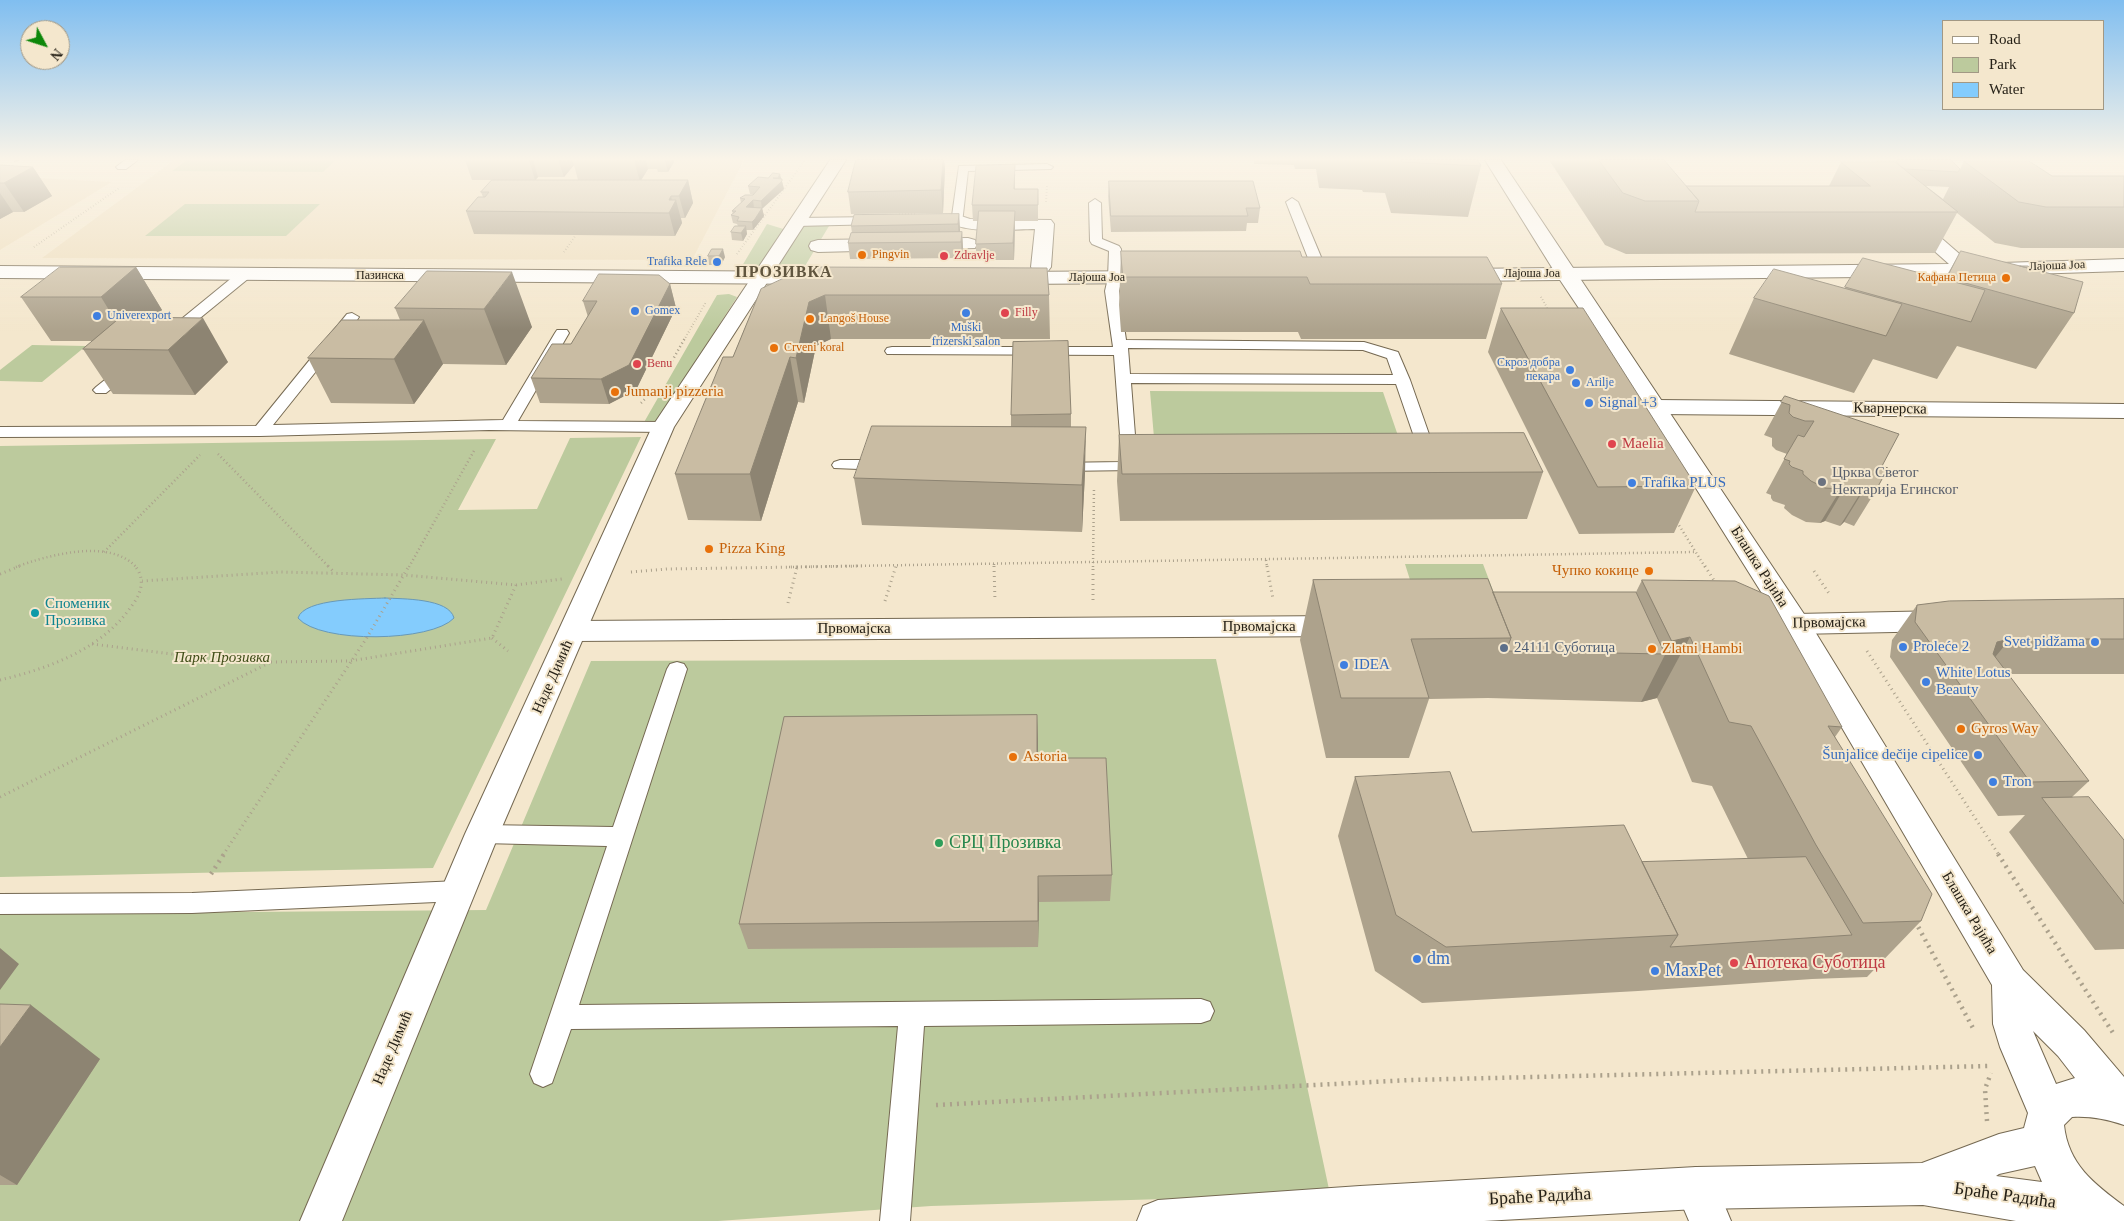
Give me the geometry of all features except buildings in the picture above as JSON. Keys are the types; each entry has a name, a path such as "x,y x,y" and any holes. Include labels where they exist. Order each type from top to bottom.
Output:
{"street":[{"name":"Наде Димић","path":"321,1221 482,834 574,631 662,427 799,217"},
{"name":"Блашка Рајића","path":"1529,217 1656,407 1689,473 1781,624 2010,982 2071,1043 2122,1104"},
{"path":"1907,217 1966,270"},
{"path":"818,246 968,252 963,222 1045,224 1041,267"},
{"name":"Лајоша Јоа","path":"1441,275 1966,270 2124,264"},
{"name":"Пазинска","path":"0,272 244,276 760,279"},
{"name":"Лајоша Јоа","path":"992,278 1174,277"},
{"path":"760,279 832,278"},
{"name":"Кварнерска","path":"1656,407 2121,414"},
{"name":"Првомајска","path":"1781,624 1967,621"},
{"name":"Првомајска","path":"574,631 1367,626"},
{"name":"Блашка Рајића","path":"2010,982 2012,1024 2047,1127 2054,1163 2063,1177 2098,1213"},
{"path":"2047,1127 2057,1103 2069,1097 2084,1096 2122,1104"},
{"name":"Браће Радића","path":"1923,1184 1999,1154 2047,1127"},
{"name":"Браће Радића","path":"1158,1221 1370,1206 1703,1205 1923,1184 2098,1213"}],"lane":[{"path":"930,220 963,222 963,217"},
{"path":"1095,217 1096,241 1115,249 1115,278 1112,291 1123,378 1129,467"},
{"path":"1298,217 1322,276"},
{"path":"796,222 895,218"},
{"path":"161,342 244,276"},
{"path":"260,430 352,317"},
{"path":"508,425 562,333"},
{"path":"892,350 1364,346 1393,355 1434,472 1425,472"},
{"path":"101,390 139,360"},
{"path":"1123,378 1403,380"},
{"path":"0,432 224,431 489,424 662,427"},
{"path":"840,465 898,465"},
{"path":"1045,466 1148,468"},
{"path":"543,1074 677,669"},
{"path":"482,834 622,837"},
{"path":"0,904 192,903 458,891"},
{"path":"562,1017 1201,1011"},
{"path":"895,1221 912,1013"}],"path":[{"path":"32,248 77,217"},
{"path":"895,218 900,217"},
{"path":"1045,217 1045,224"},
{"path":"1527,274 1550,313"},
{"path":"192,903 366,639 489,424"},
{"path":"104,552 224,431"},
{"path":"210,445 335,574"},
{"path":"1092,629 1094,466"},
{"path":"1676,520 1716,584"},
{"path":"0,574 47,558 77,552 104,552 120,556 132,562 139,571 142,581 138,599 124,618 92,644 70,657 36,671 0,680"},
{"path":"142,581 281,572 404,575 516,585 667,569 1696,552"},
{"path":"1266,560 1279,627"},
{"path":"994,564 996,628"},
{"path":"877,629 896,566"},
{"path":"782,630 797,567"},
{"path":"492,638 516,585"},
{"path":"92,644 196,657 271,662 350,661 492,638 508,651"},
{"path":"1863,646 2119,1041"},
{"path":"0,797 271,662"},
{"path":"1910,913 1976,1032"},
{"path":"904,1107 1410,1080 1994,1066 1990,1057"}],"shaded area":[{"path":"0,217 54,217 0,250"},
{"path":"97,217 714,217 692,260 42,258"}],"green space":[{"path":"169,217 306,217 286,236 145,236"},
{"path":"832,221 805,266 742,266 767,224 790,231 796,222"},
{"path":"729,294 737,297 655,424 643,424 717,295"},
{"path":"32,345 86,346 42,382 0,381 0,370"},
{"path":"1150,391 1383,392 1407,462 1156,461"},
{"name":"Парк Прозивка","path":"641,437 433,868 0,877 0,446 496,439 458,510 537,509 570,438"},
{"path":"1405,564 1483,564 1497,601 1417,602"},
{"path":"1216,659 1330,1194 931,1206 718,1221 0,1221 0,914 486,910 591,661"}],"water":[{"path":"351,599 413,599 434,603 450,611 454,618 442,626 423,632 376,637 351,636 329,632 310,626 298,618 303,611 323,603"}],"place":[{"name":"Pingvin","path":"862,255"},
{"name":"Zdravlje","path":"944,256"},
{"name":"Trafika Rele","path":"717,262"},
{"name":"Кафана Петица","path":"2006,278"},
{"name":"Gomex","path":"635,311"},
{"name":"Muški frizerski salon","path":"966,313"},
{"name":"Filly","path":"1005,313"},
{"name":"Univerexport","path":"97,316"},
{"name":"Langoš House","path":"810,319"},
{"name":"Crveni koral","path":"774,348"},
{"name":"Benu","path":"637,364"},
{"name":"Скроз добра пекара","path":"1570,370"},
{"name":"Arilje","path":"1576,383"},
{"name":"Jumanji pizzeria","path":"615,392"},
{"name":"Signal +3","path":"1589,403"},
{"name":"Maelia","path":"1612,444"},
{"name":"Црква Светог Нектарија Егинског","path":"1822,482"},
{"name":"Trafika PLUS","path":"1632,483"},
{"name":"Pizza King","path":"709,549"},
{"name":"Чупко кокице","path":"1649,571"},
{"name":"Споменик Прозивка","path":"35,613"},
{"name":"Svet pidžama","path":"2095,642"},
{"name":"Proleće 2","path":"1903,647"},
{"name":"24111 Суботица","path":"1504,648"},
{"name":"Zlatni Hambi","path":"1652,649"},
{"name":"IDEA","path":"1344,665"},
{"name":"White Lotus Beauty","path":"1926,682"},
{"name":"Gyros Way","path":"1961,729"},
{"name":"Šunjalice dečije cipelice","path":"1978,755"},
{"name":"Astoria","path":"1013,757"},
{"name":"Tron","path":"1993,782"},
{"name":"СРЦ Прозивка","path":"939,843"},
{"name":"dm","path":"1417,959"},
{"name":"Апотека Суботица","path":"1734,963"},
{"name":"MaxPet","path":"1655,971"}],"district":[{"name":"ПРОЗИВКА","path":"784,273"}]}
